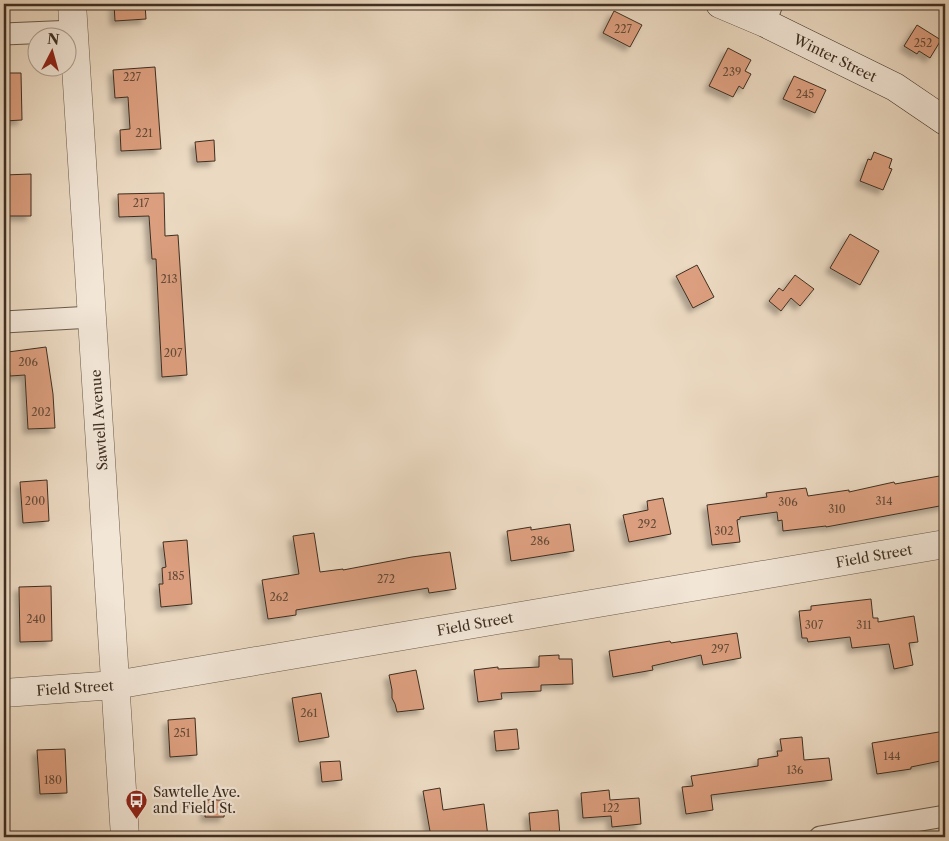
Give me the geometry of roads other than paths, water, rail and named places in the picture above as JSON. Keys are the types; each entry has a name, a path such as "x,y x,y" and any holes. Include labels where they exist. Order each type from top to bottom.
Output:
{"street":[{"name":"Sawtell Avenue","path":"72,4 75,28"},
{"name":"Winter Street","path":"720,4 768,13 895,87 945,121"},
{"path":"4,34 28,33"},
{"name":"Sawtell Avenue","path":"78,78 125,837"},
{"path":"4,322 92,317"},
{"name":"Field Street","path":"4,693 116,685 945,544"},
{"path":"820,837 945,816"}],"place":[{"name":"Sawtelle Ave. and Field St.","path":"137,819"}]}
